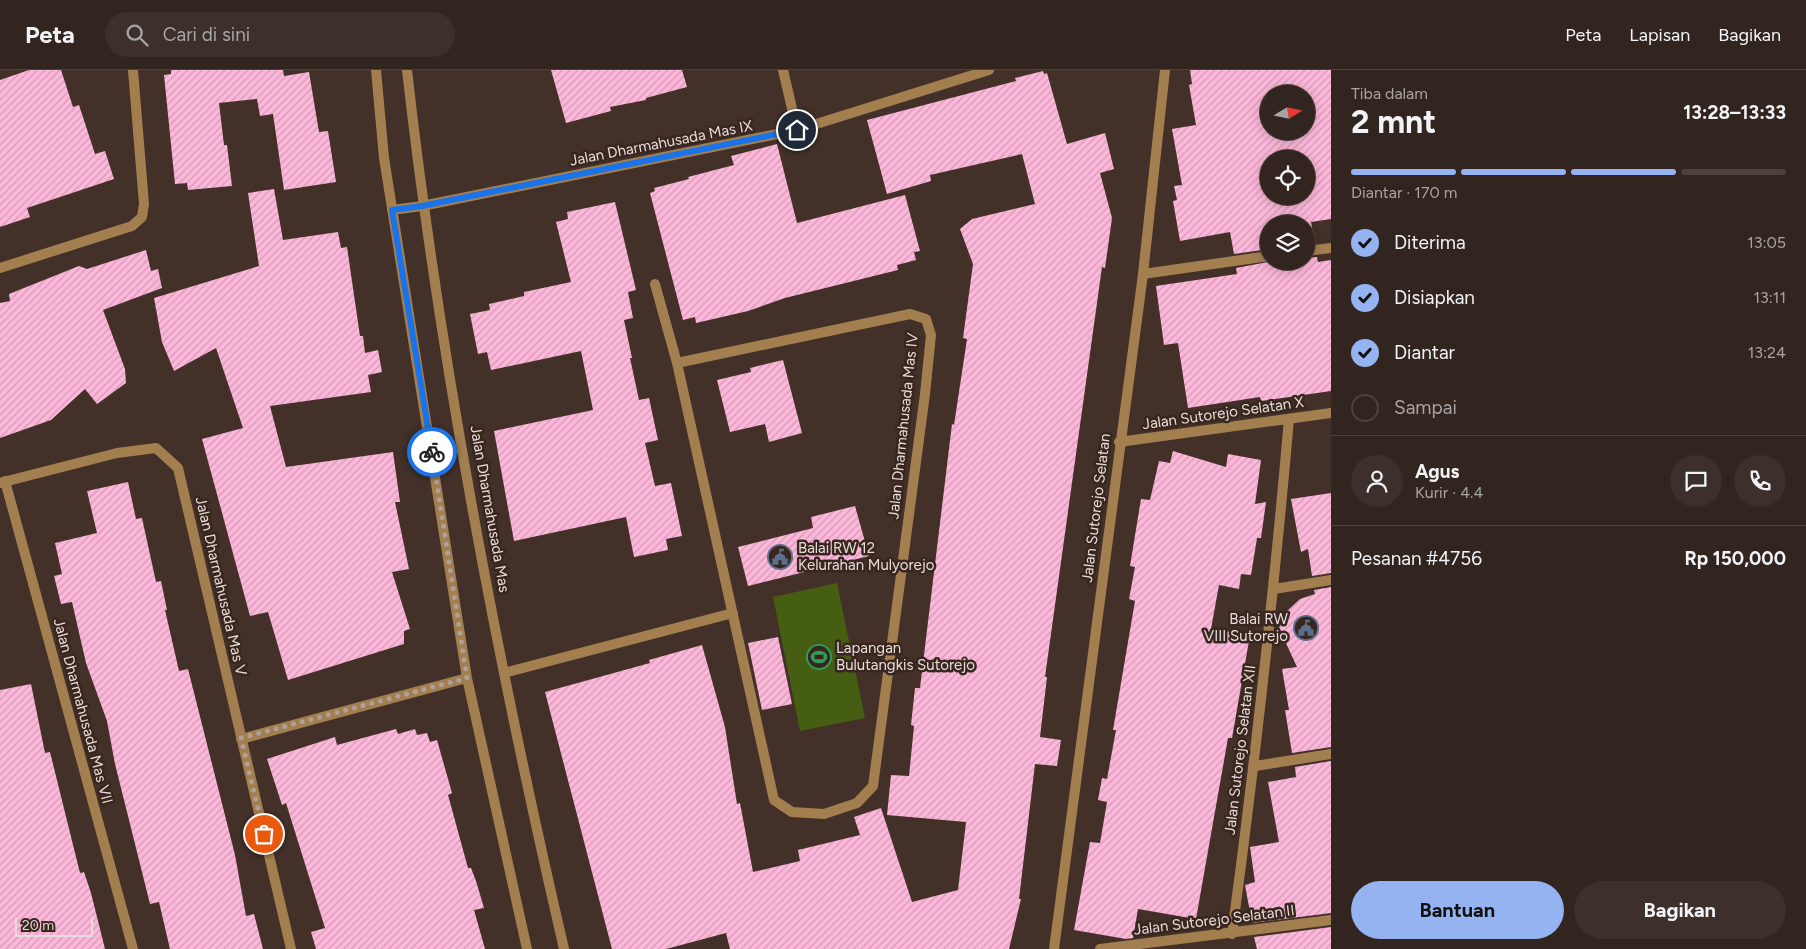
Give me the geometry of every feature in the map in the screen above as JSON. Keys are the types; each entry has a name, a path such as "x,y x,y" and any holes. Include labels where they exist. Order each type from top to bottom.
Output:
{"street":[{"path":"0,268 132,226 142,217 144,204 133,70"},
{"path":"376,70 384,158 467,678 527,949"},
{"name":"Jalan Dharmahusada Mas","path":"407,70 422,206 504,673 564,949"},
{"path":"783,70 797,130"},
{"name":"Jalan Dharmahusada Mas IX","path":"392,210 422,206 797,130 989,70"},
{"name":"Jalan Sutorejo Selatan","path":"1054,949 1119,442 1143,274 1166,70"},
{"path":"1315,250 1331,248"},
{"path":"1143,274 1260,257"},
{"name":"Jalan Dharmahusada Mas IV","path":"655,284 677,363 774,800 792,812 824,814 857,803 873,786 931,335 926,319 910,314 677,363"},
{"name":"Jalan Sutorejo Selatan X","path":"1119,442 1331,413"},
{"name":"Jalan Sutorejo Selatan XII","path":"1232,934 1255,766 1274,589 1289,419"},
{"name":"Jalan Dharmahusada Mas V","path":"3,482 117,453 156,448 178,468 291,949"},
{"name":"Jalan Dharmahusada Mas VII","path":"3,482 133,949"},
{"path":"1274,589 1331,580"},
{"path":"504,673 733,613"},
{"path":"241,738 467,678"},
{"path":"1255,766 1331,754"},
{"name":"Jalan Sutorejo Selatan II","path":"1100,949 1232,934 1331,920"}],"green space":[{"name":"Lapangan Bulutangkis Sutorejo","path":"837,583 865,718 800,731 773,597"}],"building":[{"path":"29,70 61,70 73,107 79,105 95,154 105,151 114,179 27,208 30,217 0,227 0,80"},
{"path":"171,70 283,70 284,76 309,72 319,132 328,131 336,182 284,190 273,114 260,116 257,99 219,103 224,145 227,145 232,186 188,190 187,183 175,184 164,75 171,74"},
{"path":"551,70 682,70 687,87 646,98 646,100 610,107 611,111 566,123"},
{"path":"1190,70 1331,70 1331,219 1315,221 1315,215 1260,215 1260,250 1234,254 1230,232 1180,241 1173,201 1177,200 1174,186 1182,185 1172,129 1196,125 1189,85 1192,84"},
{"path":"1043,71 1044,74 1047,73 1067,144 1105,133 1114,169 1100,173 1112,218 1105,268 1102,267 1045,677 1047,677 1040,737 1061,740 1057,766 1035,764 1019,899 1021,899 1009,949 730,949 726,933 666,949 612,949 545,692 650,663 649,660 702,645 725,727 737,804 740,803 753,872 800,861 798,850 860,835 854,817 881,808 912,902 958,890 966,822 887,815 891,775 909,776 914,726 911,725 915,688 920,688 952,424 954,425 967,339 963,338 973,264 960,229 972,219 1035,204 1022,154 930,175 931,181 887,194 867,120 1016,81 1015,78"},
{"path":"777,144 797,223 905,195 920,251 914,252 916,260 897,265 898,270 785,298 748,311 696,323 695,317 683,320 650,193 655,191 654,188 734,165 731,156"},
{"path":"274,189 283,240 338,232 341,248 347,247 360,336 363,336 365,353 378,350 382,372 368,375 371,392 270,406 286,467 393,452 400,502 395,502 409,569 392,572 410,629 404,631 404,644 288,680 268,612 250,616 202,439 243,428 216,348 174,371 162,342 154,298 259,266 248,193"},
{"path":"615,202 636,290 628,292 633,318 624,320 632,358 630,358 639,400 649,398 658,440 645,443 655,486 671,483 682,536 666,539 668,550 634,557 626,517 514,541 494,431 593,410 581,351 491,370 487,352 478,354 470,314 490,310 489,304 524,296 524,292 571,282 556,222 568,219 567,212"},
{"path":"146,250 151,271 158,269 162,288 103,310 125,369 126,383 97,404 85,389 51,420 0,438 0,303 10,301 9,294 79,266 87,269"},
{"path":"1315,257 1317,257 1318,262 1331,260 1331,391 1261,401 1260,397 1188,408 1178,343 1164,345 1156,286 1237,274 1236,268 1260,263 1260,270 1315,270"},
{"path":"783,360 802,433 769,442 765,424 730,432 717,380 751,372 750,368"},
{"path":"1173,451 1226,467 1228,454 1261,460 1255,504 1266,502 1261,538 1257,538 1251,575 1241,574 1239,589 1219,585 1211,629 1250,635 1232,738 1228,738 1196,919 1138,909 1133,938 1126,939 1074,930 1090,842 1100,843 1107,802 1098,800 1102,778 1107,779 1116,730 1113,730 1135,601 1129,599 1135,567 1130,566 1141,499 1150,500 1159,461 1170,463"},
{"path":"128,482 136,519 142,518 156,582 161,581 167,610 165,610 179,671 188,669 235,855 246,916 254,914 263,949 170,949 159,902 150,904 115,764 107,721 86,663 72,602 61,604 54,576 62,574 55,543 97,533 87,491"},
{"path":"1331,493 1331,573 1312,576 1308,549 1301,552 1291,499"},
{"path":"855,506 869,556 748,586 738,547 813,528 811,517"},
{"path":"1331,587 1331,747 1292,753 1285,710 1289,710 1282,669 1297,667 1279,628 1286,612 1300,599 1315,594 1314,590"},
{"path":"778,637 792,704 762,710 748,643"},
{"path":"31,684 45,753 50,752 80,873 84,872 91,893 105,949 0,949 0,690"},
{"path":"396,729 398,734 415,729 417,735 427,733 430,742 437,740 452,793 448,795 468,868 471,868 484,908 474,910 485,949 316,949 311,932 325,928 286,803 282,805 267,759 335,737 337,745"},
{"path":"1331,761 1331,913 1252,923 1245,885 1255,882 1250,847 1279,842 1268,782 1296,777 1295,767"},
{"path":"1331,927 1331,949 1257,949 1254,937"}],"way so far":[{"path":"264,834 241,738 467,678 432,452"}],"place":[{"name":"Balai RW 12 Kelurahan Mulyorejo","path":"780,557"},
{"name":"Balai RW VIII Sutorejo","path":"1306,628"},
{"name":"Lapangan Bulutangkis Sutorejo","path":"819,657"}],"route":[{"path":"432,452 392,210 422,206 797,130"}]}
